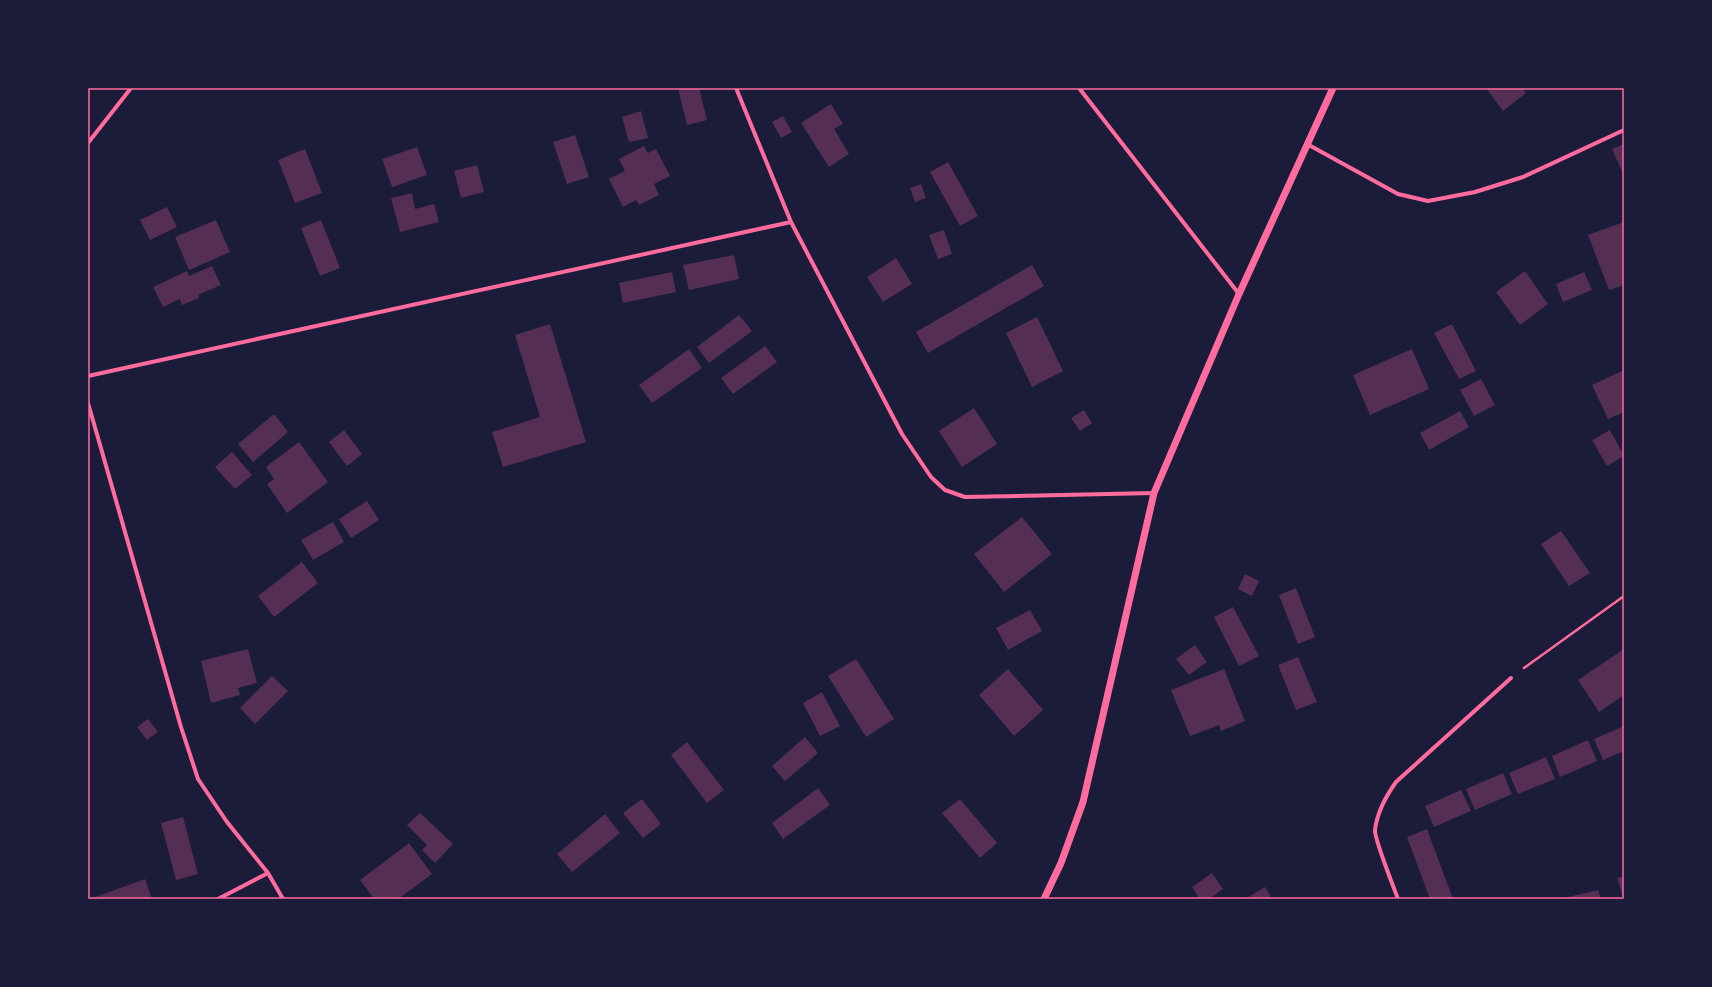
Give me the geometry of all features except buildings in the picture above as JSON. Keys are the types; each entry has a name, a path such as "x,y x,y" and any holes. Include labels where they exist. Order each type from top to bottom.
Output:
{"street":[{"path":"88,143 131,88"},
{"path":"736,88 791,222 902,434 931,477 945,490 965,497 1154,493"},
{"path":"1079,88 1239,294"},
{"path":"1044,899 1061,863 1083,802 1154,493 1239,294 1306,144 1333,88"},
{"path":"1306,144 1398,194 1428,201 1475,192 1523,177 1624,130"},
{"path":"88,376 791,222"},
{"path":"88,403 181,727 198,779 227,822 268,873 283,899"},
{"path":"1398,899 1375,832 1380,812 1387,795 1396,782 1511,678"},
{"path":"218,899 268,873"}],"path":[{"path":"1511,678 1624,596"}]}
